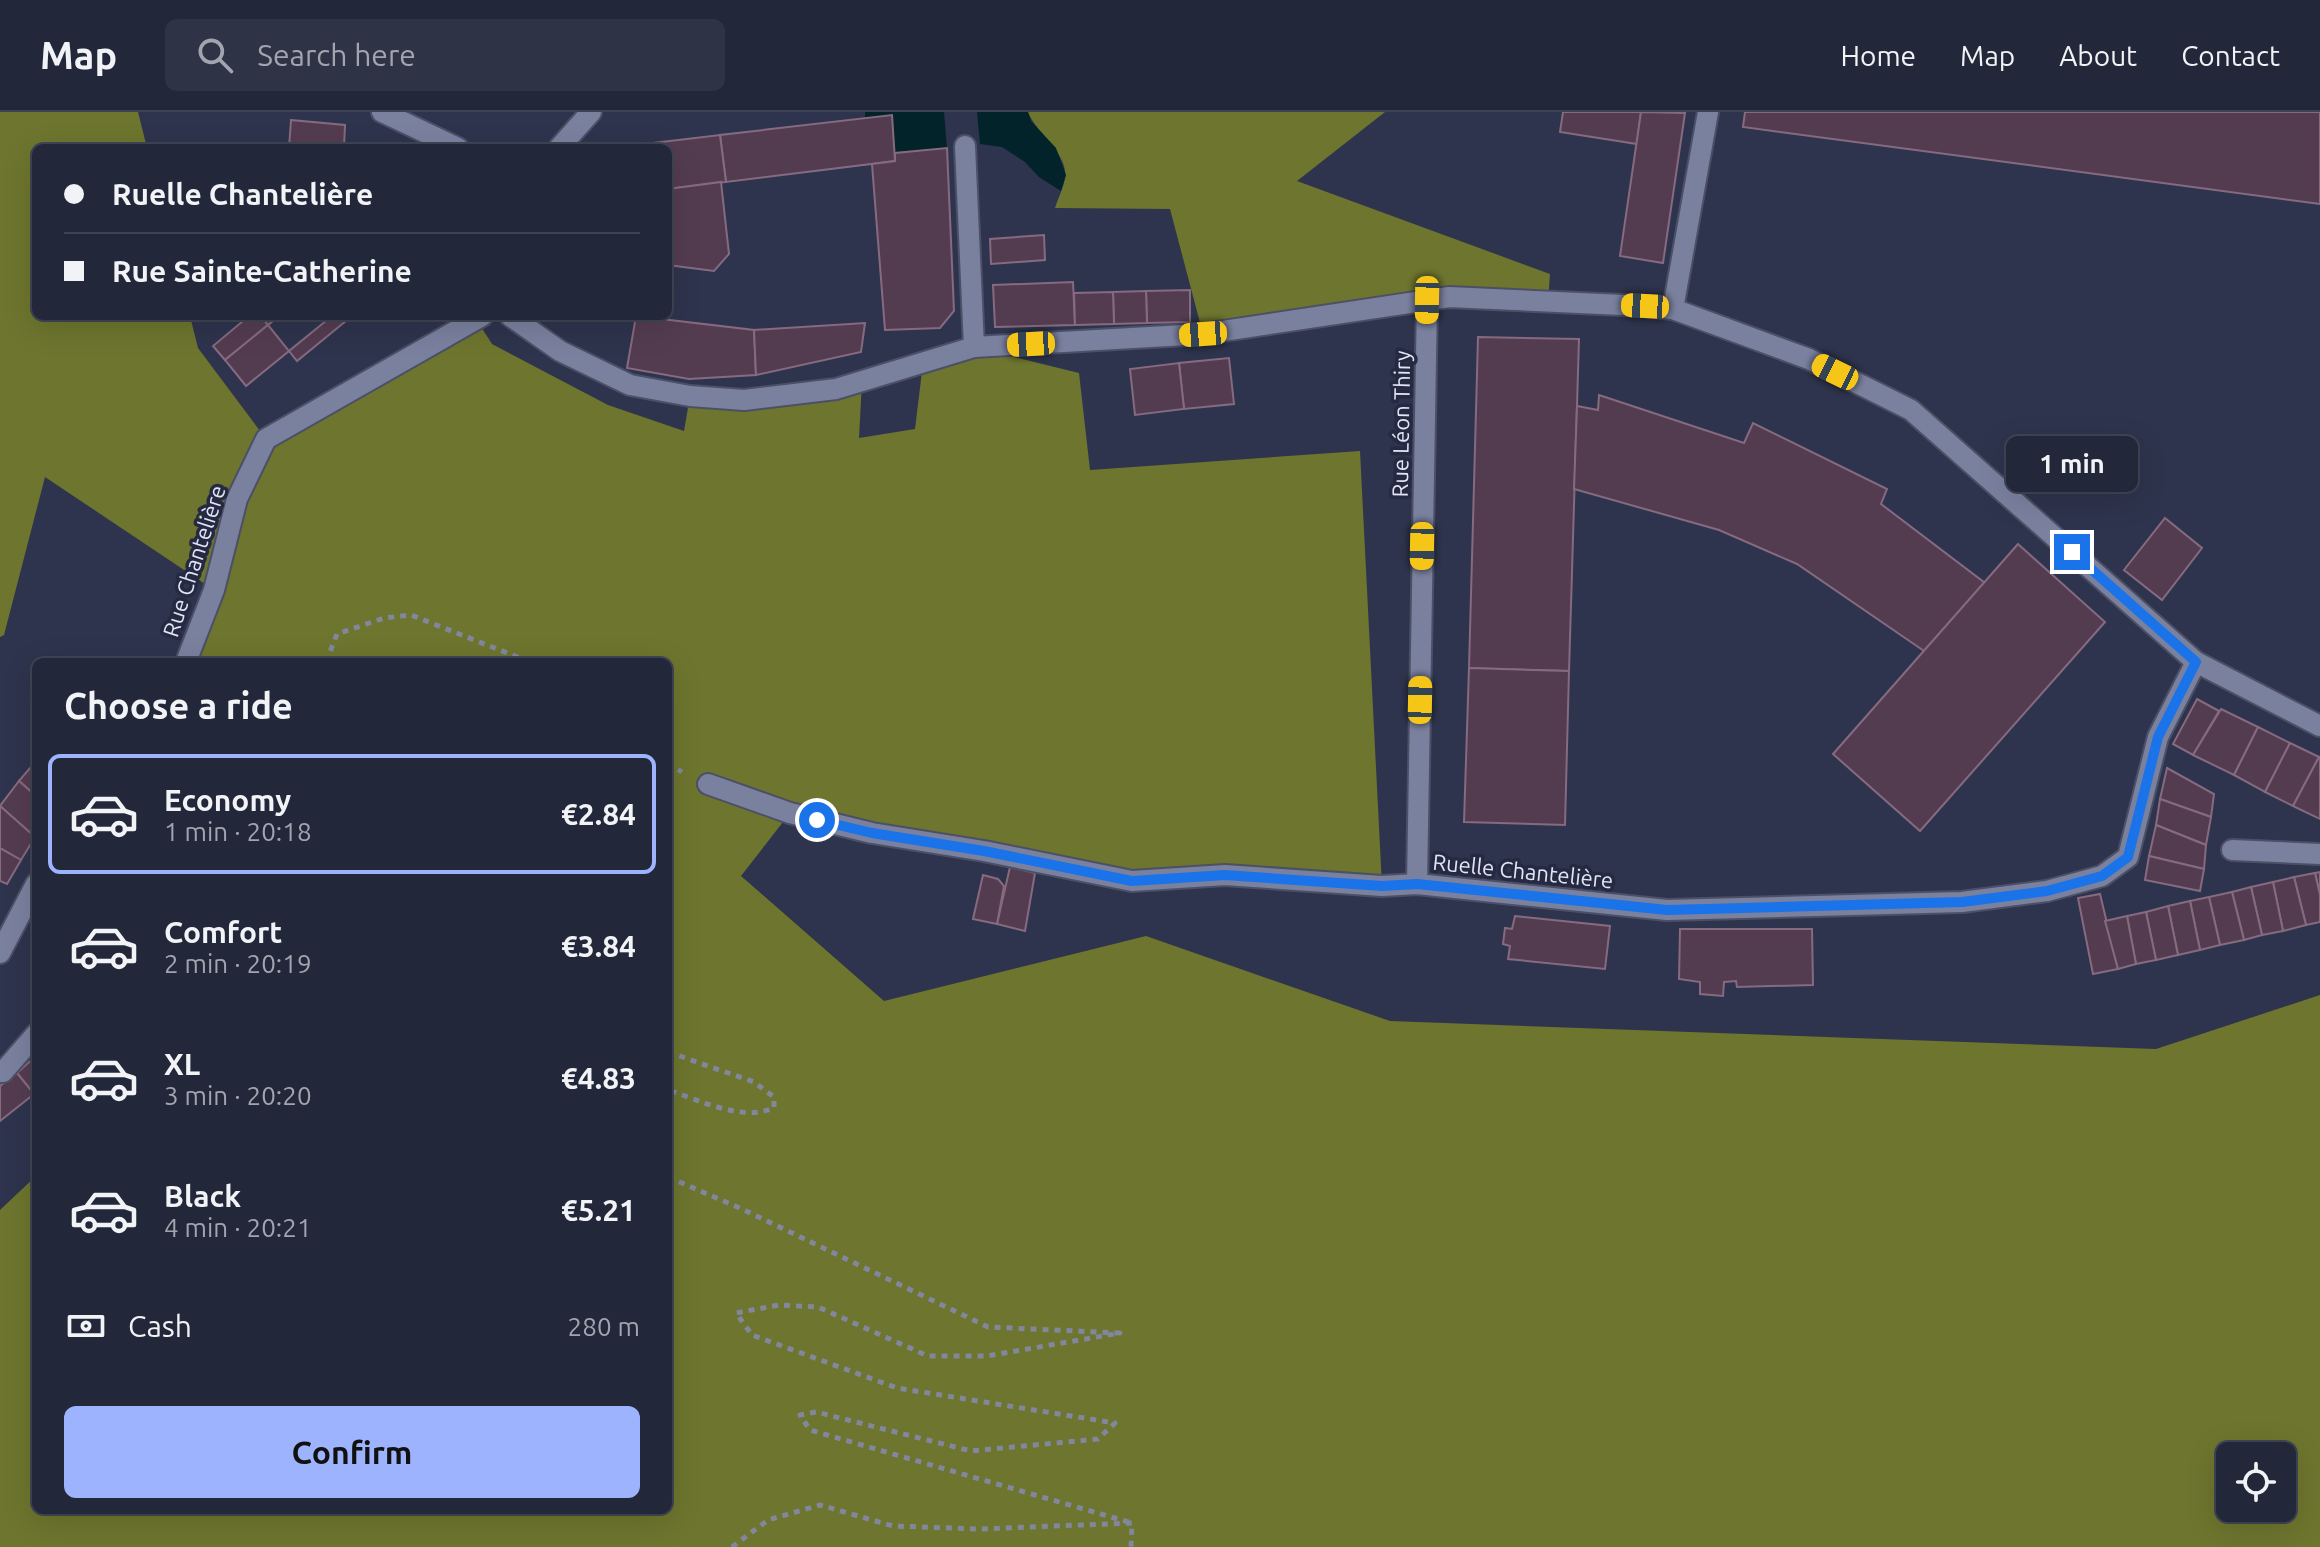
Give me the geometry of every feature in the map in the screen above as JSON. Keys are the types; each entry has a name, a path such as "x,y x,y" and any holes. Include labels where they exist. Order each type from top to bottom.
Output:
{"street":[{"path":"382,112 450,144"},
{"path":"563,144 591,112"},
{"path":"1673,309 1708,112"},
{"path":"965,146 974,347"},
{"path":"516,320 560,351 630,385 690,396 744,400 836,389 974,347 1203,334 1449,297 1673,309 1809,359 1911,410 2196,662 2320,726"},
{"name":"Rue Léon Thiry","path":"1417,884 1427,300"},
{"name":"Rue Chantelière","path":"188,658 214,590 237,499 266,439 475,320"},
{"name":"Ruelle Chantelière","path":"708,784 790,813 872,833 984,851 1132,881 1225,875 1382,886 1417,884 1667,910 1962,902 2047,891 2088,880 2102,876 2128,857 2158,737 2196,662"},
{"path":"2232,850 2320,854"},
{"path":"0,953 32,892"},
{"path":"0,1072 32,1039"}],"path":[{"path":"328,658 337,634 384,618 411,615 520,658"},
{"path":"672,1053 754,1082 774,1097 774,1108 762,1113 734,1111 672,1091"},
{"path":"672,1179 988,1327 1120,1333 987,1356 928,1356 818,1307 779,1305 736,1313 752,1335 897,1388 1115,1423 1098,1439 971,1451 816,1412 800,1415 810,1430 1132,1523"},
{"path":"732,1547 768,1520 820,1505 893,1526 979,1529 1132,1523"},
{"path":"1131,1547 1132,1523"}],"green space":[{"path":"0,112 138,112 146,144 32,144 32,320 191,320 198,348 266,439 477,320 492,344 608,405 684,431 690,396 862,381 859,438 915,429 923,363 974,347 1079,373 1090,470 1360,451 1382,886 1132,881 790,813 741,876 884,1001 1146,936 1390,1021 2156,1049 2320,995 2320,1547 0,1547 0,1210 32,1180 32,1514 672,1514 672,658 188,658 214,590 45,477 4,635 0,637"},
{"path":"1028,112 1385,112 1297,181 1550,274 1548,302 1449,297 1203,334 1170,209 1055,208 1065,168 1057,151"}],"shaded area":[{"path":"865,112 944,112 947,148 895,153 892,115 865,118"},
{"path":"977,112 1028,112 1031,121 1056,148 1066,175 1061,191 1002,147 980,144"}],"building":[{"path":"1563,112 1641,112 1637,144 1560,132"},
{"path":"1641,112 1685,113 1663,263 1620,256"},
{"path":"1745,112 2320,112 2320,204 1743,127"},
{"path":"892,115 895,161 726,182 720,135"},
{"path":"291,120 345,125 344,144 289,144"},
{"path":"720,135 726,182 672,189 672,144 645,144"},
{"path":"947,148 954,311 940,328 885,330 872,164 895,161 895,153"},
{"path":"721,182 729,254 714,271 672,266 672,188"},
{"path":"1044,235 1045,260 991,264 990,239"},
{"path":"1073,282 1075,325 995,327 993,285"},
{"path":"1190,290 1190,322 1147,323 1146,291"},
{"path":"1146,291 1147,323 1114,324 1113,292"},
{"path":"1113,292 1114,324 1075,325 1074,293"},
{"path":"244,320 264,320 268,325 225,360 213,346"},
{"path":"327,320 347,320 297,361 289,351"},
{"path":"635,320 670,320 754,330 756,375 689,379 627,368"},
{"path":"865,323 861,352 756,375 754,330"},
{"path":"268,325 289,351 246,386 225,360"},
{"path":"1478,337 1579,339 1569,671 1469,668"},
{"path":"1229,358 1234,404 1184,409 1179,363"},
{"path":"1179,363 1184,409 1135,415 1130,369"},
{"path":"1599,395 1744,443 1753,423 1887,489 1881,504 1985,583 1924,651 1797,564 1719,530 1574,489 1577,406 1598,410"},
{"path":"2165,518 2202,548 2162,600 2124,570"},
{"path":"2018,544 2105,622 1920,831 1833,754"},
{"path":"1469,668 1569,671 1565,825 1464,822"},
{"path":"2197,699 2219,711 2193,755 2173,744"},
{"path":"2221,709 2258,727 2234,775 2193,755"},
{"path":"2258,727 2290,743 2265,792 2234,775"},
{"path":"2290,743 2319,757 2293,806 2265,792"},
{"path":"2320,758 2320,819 2293,806"},
{"path":"32,766 32,792 19,781"},
{"path":"2167,768 2214,794 2211,817 2160,799"},
{"path":"19,781 32,792 32,834 0,806"},
{"path":"2160,799 2211,817 2206,845 2156,825"},
{"path":"0,806 32,834 32,842 21,860 0,848"},
{"path":"2156,825 2206,845 2204,869 2149,856"},
{"path":"0,848 21,860 7,884 0,881"},
{"path":"2149,856 2204,869 2200,891 2145,880"},
{"path":"1010,867 1035,873 1025,931 997,924"},
{"path":"2320,872 2320,895 2315,873"},
{"path":"2315,873 2320,895 2320,922 2306,925 2294,877"},
{"path":"983,875 998,879 1004,886 997,924 973,919"},
{"path":"2294,877 2306,925 2283,931 2273,882"},
{"path":"2273,882 2283,931 2262,935 2251,887"},
{"path":"2251,887 2262,935 2244,940 2232,892"},
{"path":"2232,892 2244,940 2220,945 2209,897"},
{"path":"2100,894 2118,969 2093,974 2078,898"},
{"path":"2209,897 2220,945 2200,950 2190,901"},
{"path":"2190,901 2200,950 2178,955 2168,906"},
{"path":"2168,906 2178,955 2156,960 2146,912"},
{"path":"2146,912 2156,960 2136,964 2127,916"},
{"path":"1515,916 1610,926 1605,969 1508,959 1510,946 1503,944 1505,928 1512,929"},
{"path":"2127,916 2136,964 2118,969 2105,921"},
{"path":"1680,929 1812,929 1813,985 1737,987 1736,981 1724,982 1723,996 1700,994 1700,982 1679,979"},
{"path":"32,1060 32,1092 17,1073"},
{"path":"17,1073 32,1096 0,1121 0,1086"}],"route":[{"path":"817,820 1132,881 1225,875 1382,886 1417,884 1667,910 1962,902 2047,891 2102,876 2128,857 2158,737 2196,662 2072,552"}]}
